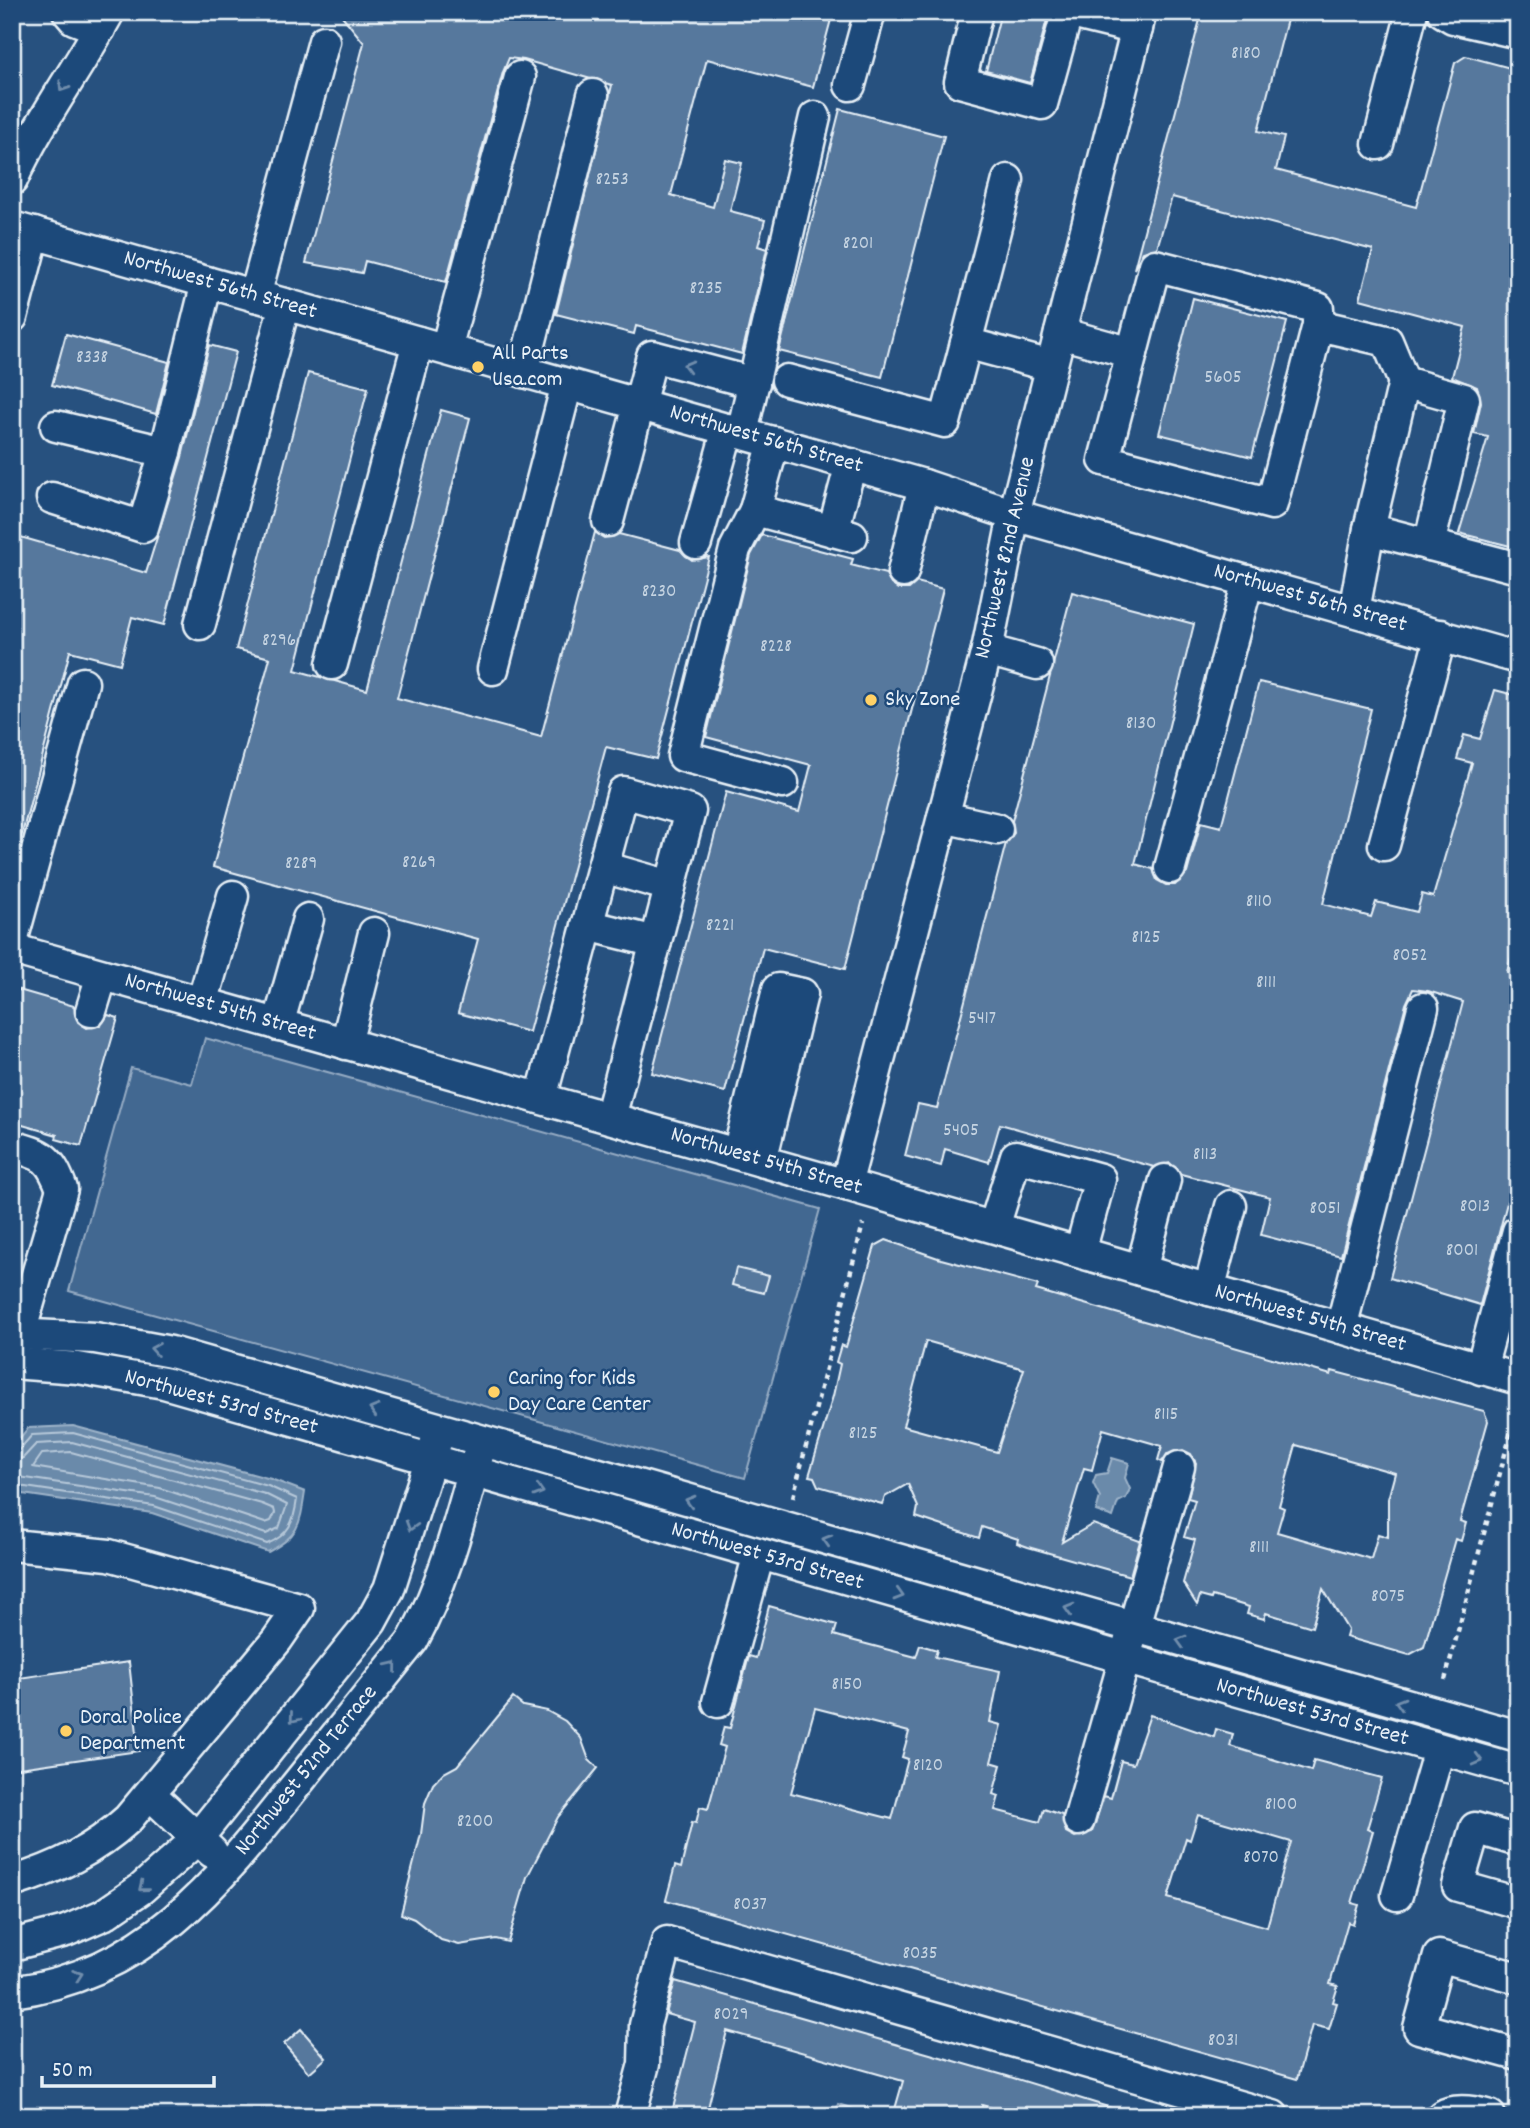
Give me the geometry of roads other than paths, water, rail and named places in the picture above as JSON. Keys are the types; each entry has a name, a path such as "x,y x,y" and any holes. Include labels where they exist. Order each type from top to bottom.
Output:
{"street":[{"path":"12,180 59,90 104,21 74,19 68,12"},
{"path":"850,85 870,12"},
{"path":"977,12 960,82 1042,104 1067,13 1139,21"},
{"path":"1378,144 1412,12"},
{"path":"1443,12 1453,18 1518,33"},
{"name":"Northwest 82nd Avenue","path":"846,1185 987,650 1014,515 1139,21"},
{"path":"255,296 324,41"},
{"path":"332,664 520,77"},
{"path":"523,372 593,95"},
{"path":"696,543 754,383 816,117"},
{"path":"787,380 945,422 1007,180"},
{"path":"12,317 23,230"},
{"name":"Northwest 56th Street","path":"23,230 925,485 1014,515 1518,657"},
{"path":"1155,265 1318,308 1318,325 1272,504 1104,460 1155,265"},
{"path":"52,498 143,527 165,452 207,282"},
{"path":"200,624 285,304"},
{"path":"1318,325 1387,341 1404,382 1369,529 1354,611"},
{"path":"1060,333 1132,353"},
{"path":"966,343 1051,366"},
{"path":"608,521 652,356 754,383"},
{"path":"1404,382 1464,399 1429,545"},
{"path":"494,669 567,384"},
{"path":"56,426 165,452"},
{"path":"774,442 755,510 735,549 683,756 783,783"},
{"path":"755,510 843,533 851,464"},
{"path":"903,572 925,485"},
{"path":"1369,529 1518,568"},
{"path":"1170,868 1248,581"},
{"path":"1384,845 1441,635"},
{"path":"987,650 1037,664"},
{"path":"12,941 83,683"},
{"path":"541,1098 623,792 690,811 610,1118"},
{"path":"943,817 997,829"},
{"path":"603,867 670,886"},
{"path":"202,1003 233,896"},
{"path":"278,1025 308,919"},
{"path":"587,925 656,942"},
{"path":"346,1044 374,933"},
{"name":"Northwest 54th Street","path":"12,950 994,1227 1518,1379"},
{"path":"92,1011 102,975"},
{"path":"1341,1328 1423,1008"},
{"path":"12,1146 42,1155 54,1167 62,1189 15,1337"},
{"path":"994,1227 1016,1156 1100,1179 1080,1252"},
{"path":"1141,1270 1165,1180"},
{"path":"1209,1290 1231,1206"},
{"path":"1481,1369 1518,1231"},
{"name":"Northwest 53rd Street","path":"15,1337 94,1338 171,1352 1518,1737"},
{"name":"Northwest 53rd Street","path":"12,1363 78,1368 164,1383 1518,1771"},
{"name":"Northwest 52nd Terrace","path":"12,1945 66,1931 103,1915 141,1889 197,1840 236,1787 329,1677 371,1622 389,1589 440,1429"},
{"name":"Northwest 52nd Terrace","path":"12,1992 78,1976 130,1954 172,1925 231,1866 413,1640 434,1602 482,1441"},
{"path":"1079,1820 1127,1660 1179,1466"},
{"path":"12,1545 109,1555 299,1608 277,1640 150,1795 103,1842 57,1868 12,1882"},
{"path":"718,1702 759,1555"},
{"path":"329,1677 363,1702"},
{"path":"1397,1895 1439,1750"},
{"path":"150,1795 197,1840 231,1866"},
{"path":"1518,1841 1475,1828 1458,1886 1518,1903"},
{"path":"630,2116 644,2064 645,2025 667,1942 1273,2116"},
{"path":"1516,2047 1419,2028 1439,1956 1518,1978"},
{"path":"1442,2116 1448,2112 1476,2112 1490,2116"}],"water":[{"path":"73,1426 271,1479 305,1492 296,1528 286,1541 268,1552 152,1513 16,1493 12,1489 12,1448 28,1428"},
{"path":"1112,1458 1129,1463 1125,1478 1130,1489 1126,1498 1118,1502 1113,1517 1096,1511 1100,1497 1093,1483 1096,1475 1107,1473"}],"place":[{"name":"All Parts Usa.com","path":"478,367"},
{"name":"Sky Zone","path":"871,700"},
{"name":"Caring for Kids Day Care Center","path":"494,1392"},
{"name":"Doral Police Department","path":"66,1731"}]}
